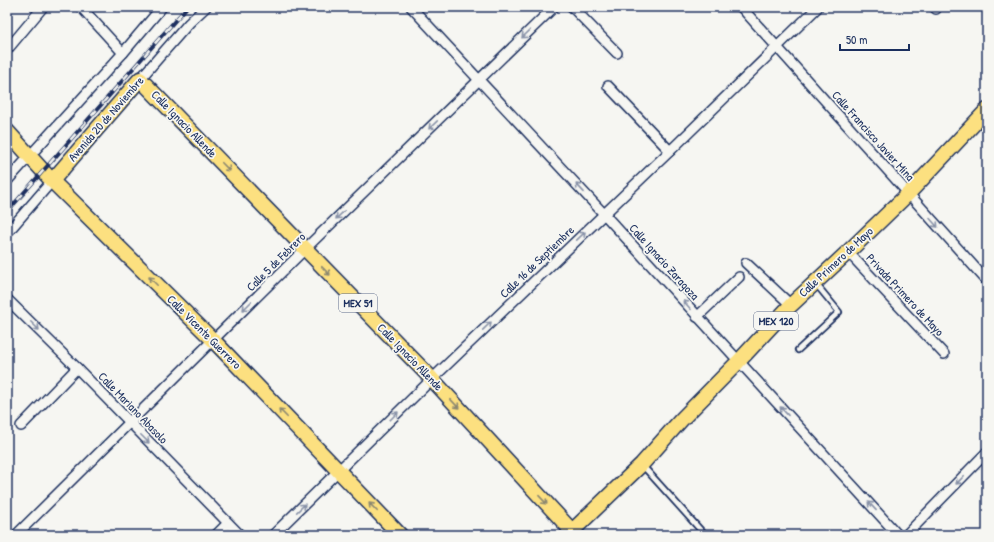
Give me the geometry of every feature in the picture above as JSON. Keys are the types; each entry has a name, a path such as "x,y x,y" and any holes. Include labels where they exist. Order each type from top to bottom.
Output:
{"main road":[{"name":"Avenida 20 de Noviembre","path":"52,181 140,79"},
{"name":"Calle Ignacio Allende","path":"140,79 432,379 572,534"},
{"name":"Calle Primero de Mayo","path":"572,534 642,464 681,420 791,305 908,194 987,110"},
{"name":"Calle Vicente Guerrero","path":"7,131 52,181 213,340 400,535"}],"street":[{"path":"7,50 42,7"},
{"path":"81,7 123,53"},
{"path":"7,181 123,53 162,7"},
{"name":"Avenida 20 de Noviembre","path":"140,79 206,7"},
{"name":"Calle Ignacio Zaragoza","path":"411,7 604,214 898,535"},
{"name":"Calle 5 de Febrero","path":"16,535 305,249 554,7"},
{"path":"572,7 617,53"},
{"name":"Calle Francisco Javier Mina","path":"741,7 987,281"},
{"name":"Calle 16 de Septiembre","path":"273,535 432,379 818,7"},
{"path":"608,86 670,151"},
{"name":"Avenida 20 de Noviembre","path":"7,233 52,181"},
{"name":"Privada Primero de Mayo","path":"848,252 944,354"},
{"path":"746,263 791,305"},
{"path":"697,317 739,277"},
{"name":"Calle Mariano Abasolo","path":"7,299 77,368 129,423 240,535"},
{"path":"21,426 77,368"},
{"path":"906,535 987,452"},
{"path":"216,535 228,523"}],"lane":[{"path":"798,350 840,312 815,283"},
{"path":"642,464 705,535"}],"railway":[{"path":"7,212 187,7"}]}
